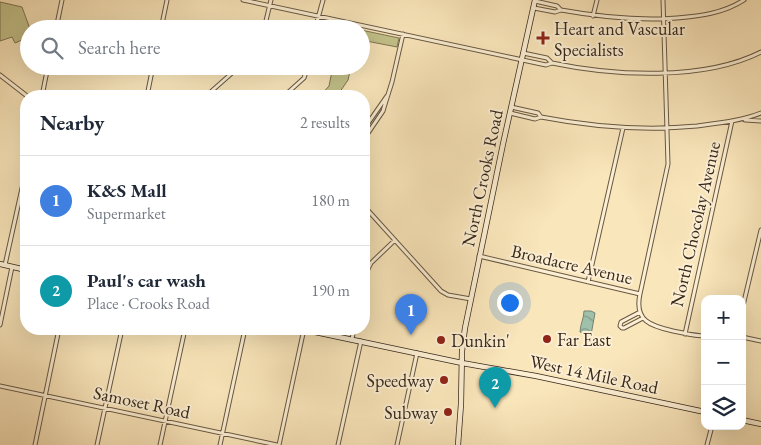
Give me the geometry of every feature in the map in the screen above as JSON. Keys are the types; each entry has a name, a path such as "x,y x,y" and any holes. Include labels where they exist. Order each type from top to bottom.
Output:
{"main road":[{"name":"North Crooks Road","path":"458,445 464,328 535,0"},
{"path":"3,265 20,269"},
{"name":"West 14 Mile Road","path":"332,335 701,411"},
{"path":"746,421 761,424"}],"street":[{"path":"58,20 62,0"},
{"path":"163,20 167,0"},
{"path":"242,0 338,20"},
{"path":"266,20 271,0"},
{"path":"318,20 323,0"},
{"path":"535,0 557,6 561,10"},
{"path":"593,16 597,0"},
{"path":"640,294 667,169 663,0"},
{"path":"534,8 624,19 664,19 702,16 719,12 735,6 744,0"},
{"path":"370,27 546,65 552,63 595,70 637,73 665,73 722,66 761,52"},
{"path":"370,130 383,110 392,82 403,34"},
{"path":"523,53 547,58 552,63"},
{"path":"43,90 46,75"},
{"path":"148,90 151,75"},
{"path":"213,90 230,75"},
{"path":"291,90 305,75"},
{"path":"0,76 20,91"},
{"path":"370,120 388,95"},
{"path":"511,107 538,113 541,117"},
{"path":"510,114 535,119 541,117 623,128 667,128 732,121 761,113"},
{"path":"742,119 761,121"},
{"name":"North Chocolay Avenue","path":"685,334 732,121"},
{"path":"588,282 623,128"},
{"path":"3,265 20,195"},
{"path":"370,213 441,292 471,299"},
{"path":"746,295 761,230"},
{"path":"370,265 395,240"},
{"name":"Broadacre Avenue","path":"479,256 640,294 638,305 643,318 622,328 620,326 621,322 640,312"},
{"path":"0,325 12,267"},
{"path":"643,318 649,324 656,327 701,336"},
{"path":"34,445 58,335"},
{"path":"97,445 121,335"},
{"path":"160,445 183,335"},
{"path":"220,445 244,335"},
{"path":"278,445 301,335"},
{"path":"352,339 353,335"},
{"path":"746,337 761,341"},
{"path":"338,445 361,341"},
{"path":"398,445 417,353"},
{"name":"Samoset Road","path":"0,386 278,445"},
{"path":"707,445 711,430"}],"shaded area":[{"path":"0,2 22,7 27,20 20,20 20,41 15,43 12,37 0,41"},
{"path":"370,32 399,38 397,47 370,42"},
{"path":"331,75 349,75 341,90 325,90 329,86"}],"water":[{"path":"584,311 595,313 591,335 588,336 580,332"}],"place":[{"name":"Heart and Vascular Specialists","path":"543,38"},
{"name":"K&S Mall","path":"411,335"},
{"name":"Far East","path":"547,339"},
{"name":"Dunkin'","path":"441,340"},
{"name":"Speedway","path":"444,380"},
{"name":"Paul's car wash","path":"495,408"},
{"name":"Subway","path":"448,412"}]}
